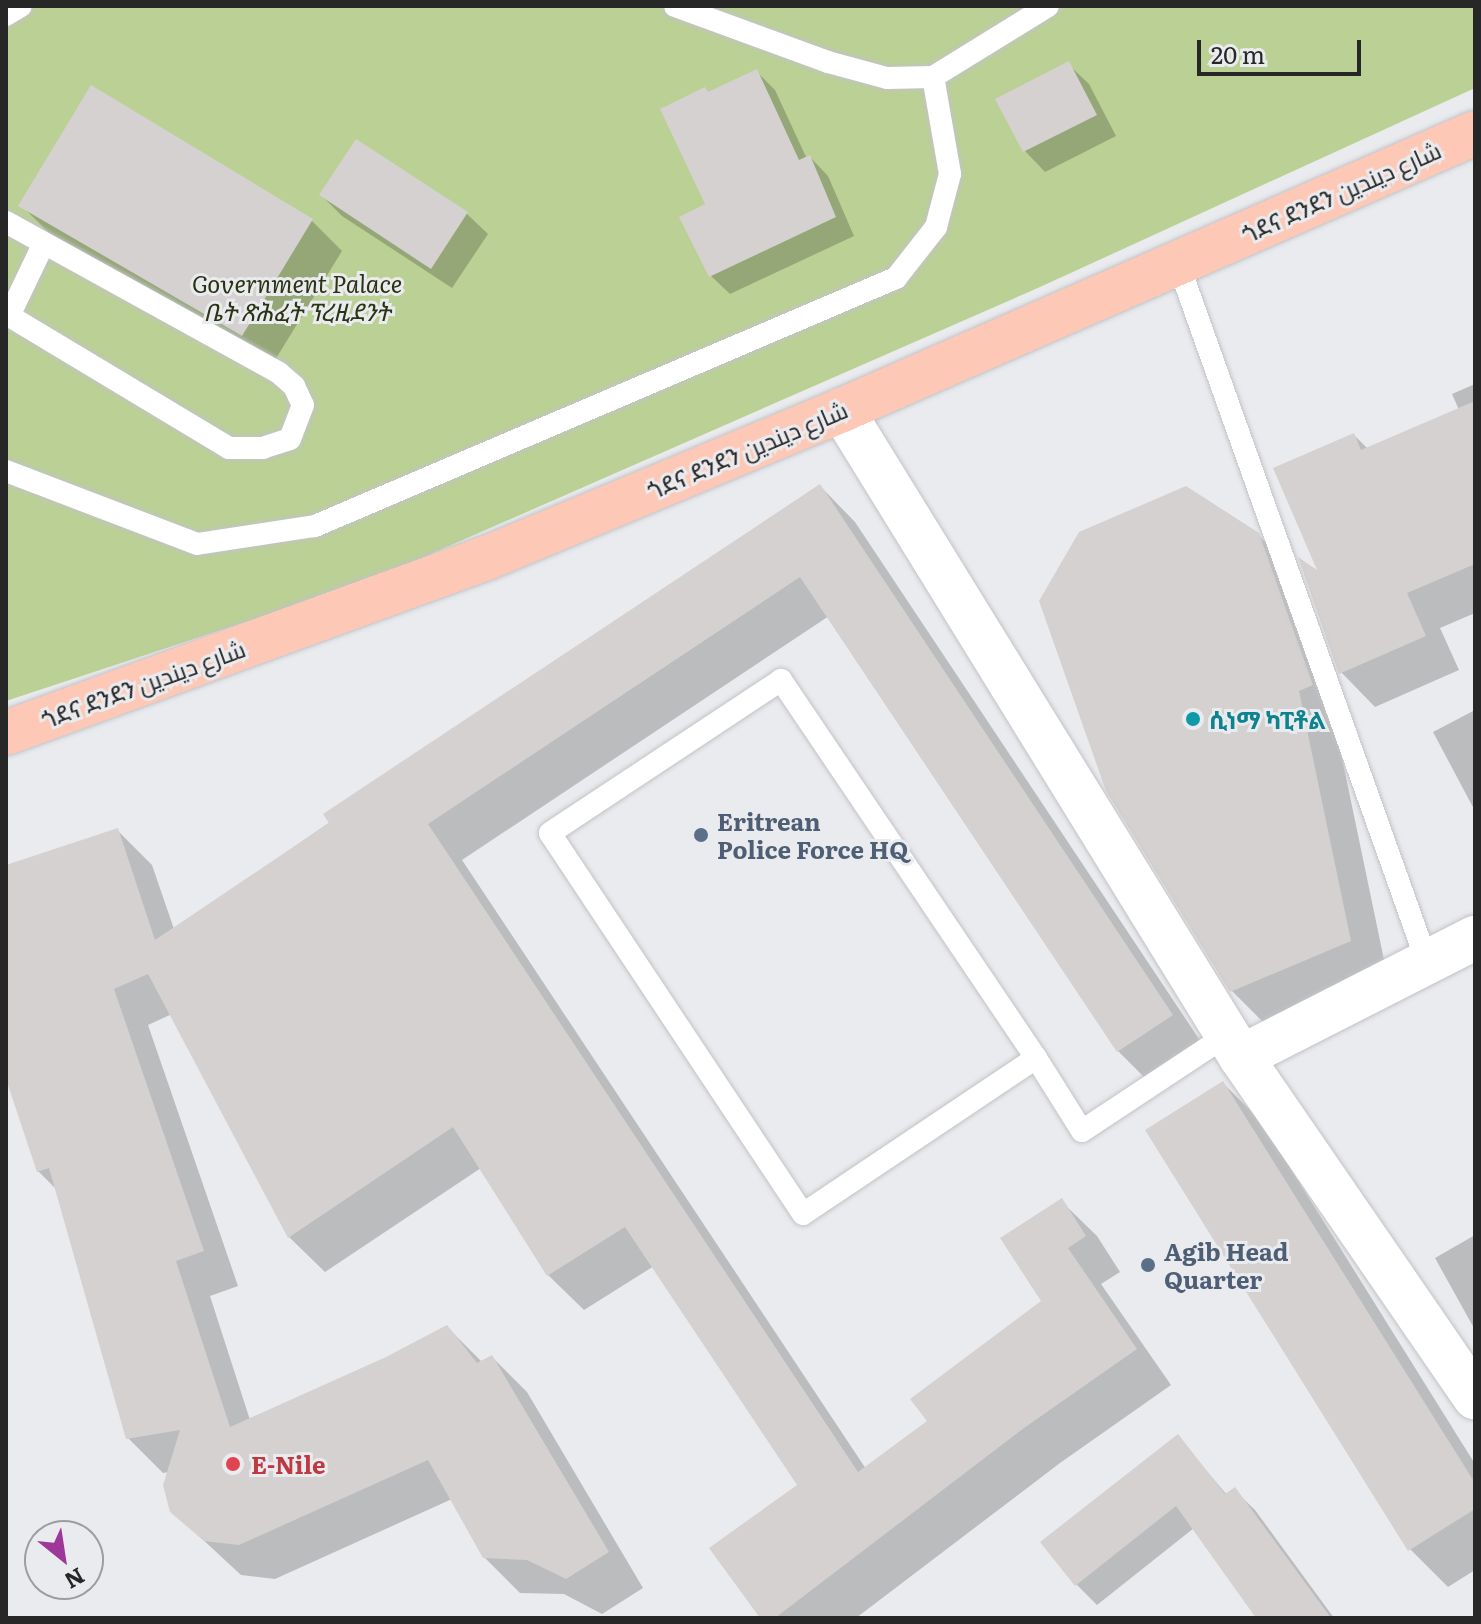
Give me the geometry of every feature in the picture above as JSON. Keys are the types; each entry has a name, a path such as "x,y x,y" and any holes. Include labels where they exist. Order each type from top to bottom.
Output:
{"main road":[{"name":"ጎደና ደንደን شارع ديندين","path":"6,733 489,557 842,410 1475,133"}],"street":[{"path":"842,410 1234,1046 1475,1397"},
{"path":"1234,1046 1475,938"}],"lane":[{"path":"6,15 21,6"},
{"path":"675,6 828,62 887,78 933,77 1048,6"},
{"path":"6,471 197,544 315,526 896,278 936,227 950,174 933,77"},
{"path":"6,222 279,373 294,386 303,405 290,439 263,448 229,448 8,316 43,245"},
{"path":"1178,263 1427,962"},
{"path":"1036,1058 803,1214 550,833 781,680 1036,1058 1082,1131 1234,1046"}],"green space":[{"name":"Government Palace ቤት ጽሕፈት ፕረዚደንት","path":"6,6 1475,6 1475,88 1040,287 367,582 6,701"}],"building":[{"path":"1069,61 1097,115 1023,152 995,99"},
{"path":"757,69 799,160 810,155 836,217 709,277 679,217 705,204 660,109 705,87 708,92"},
{"path":"91,85 313,219 242,336 18,206"},
{"path":"356,139 468,212 431,269 319,195"},
{"path":"1475,401 1475,564 1407,593 1426,636 1339,674 1298,557 1317,570 1273,468 1354,433 1361,450"},
{"path":"820,484 1173,1015 1117,1052 800,577 428,824 858,1472 927,1421 910,1399 1041,1301 1000,1238 1062,1198 1086,1236 1068,1248 1137,1349 1024,1428 775,1618 760,1618 709,1548 797,1485 625,1227 547,1276 453,1127 288,1238 148,974 114,989 204,1251 176,1261 230,1427 386,1357 447,1325 477,1363 492,1355 609,1552 566,1579 527,1560 483,1558 428,1460 239,1545 204,1541 170,1512 163,1485 180,1430 126,1439 49,1168 37,1172 6,1079 6,865 118,828 155,940 329,823 323,814"},
{"name":"ሲነማ ካፒቶል","path":"1186,486 1259,533 1313,685 1299,691 1351,941 1230,992 1106,791 1039,601 1079,532"},
{"path":"1223,1081 1475,1483 1475,1509 1408,1551 1145,1130"},
{"path":"1178,1434 1225,1494 1235,1487 1331,1618 1256,1618 1176,1506 1075,1586 1040,1542"}],"place":[{"name":"ሲነማ ካፒቶል","path":"1193,719"},
{"name":"Eritrean Police Force HQ","path":"701,835"},
{"name":"Agib Head Quarter","path":"1148,1265"},
{"name":"E-Nile","path":"233,1464"}]}
